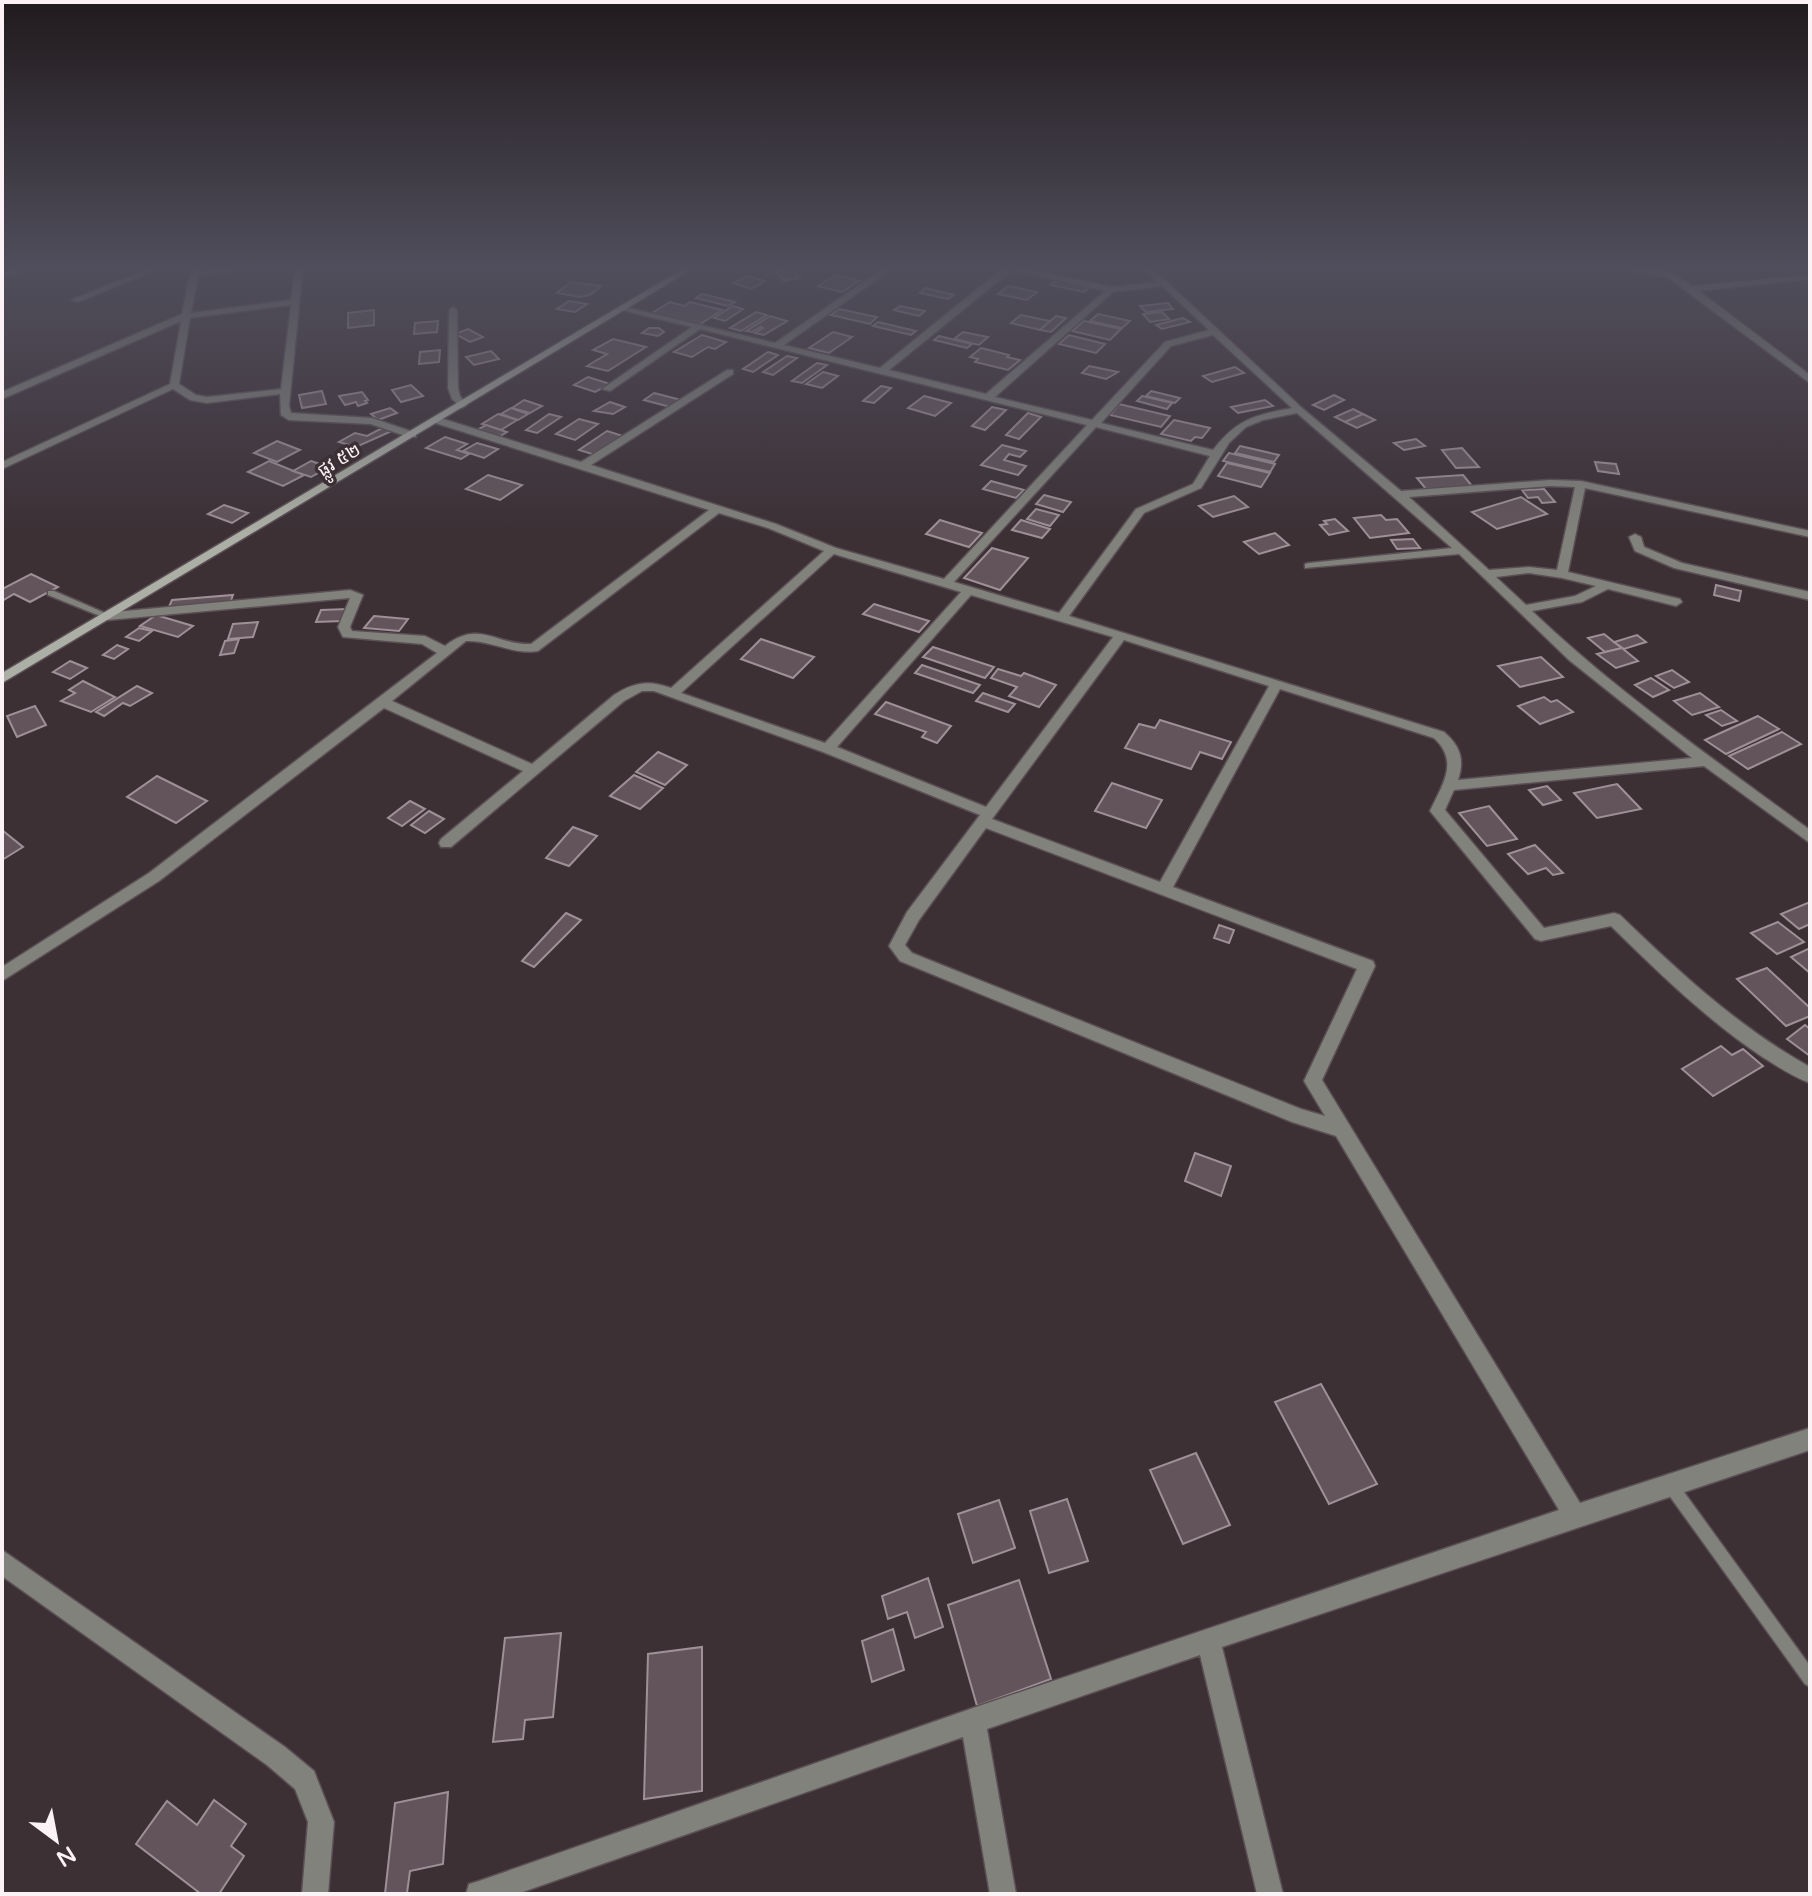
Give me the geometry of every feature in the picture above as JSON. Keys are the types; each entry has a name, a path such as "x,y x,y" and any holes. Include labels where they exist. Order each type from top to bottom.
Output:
{"street":[{"path":"2,396 95,355"},
{"path":"174,385 179,355"},
{"path":"289,355 284,406 286,415 292,418 372,421 412,435"},
{"path":"453,355 453,388 455,397 462,405"},
{"name":"ផ្លូវ ៥២","path":"2,679 545,355"},
{"path":"607,389 656,355"},
{"path":"814,355 1216,454"},
{"path":"881,372 901,355"},
{"path":"988,398 1036,355"},
{"path":"946,584 1157,355"},
{"path":"1242,355 1299,410 1462,550 1573,657 1810,838"},
{"path":"1778,355 1810,380"},
{"path":"583,466 730,372"},
{"path":"174,385 193,398 207,400 285,391"},
{"path":"2,466 174,385"},
{"path":"1061,619 1133,519 1153,503 1185,494 1199,484 1216,454 1239,425 1248,419 1299,410"},
{"path":"436,420 717,509 832,550 1121,635 1439,735 1450,743 1456,755 1437,811 1541,935 1614,919 1689,991 1767,1054 1810,1076"},
{"path":"1400,494 1550,483 1581,484 1810,534"},
{"path":"1562,574 1581,484"},
{"path":"2,975 154,877 463,638 472,636 522,649 534,648 717,509"},
{"path":"1635,537 1639,549 1678,566 1810,596"},
{"path":"672,694 832,550"},
{"path":"1309,566 1462,550"},
{"path":"1487,574 1529,570 1562,574 1676,602"},
{"path":"1523,609 1578,599 1607,585"},
{"path":"828,749 968,591"},
{"path":"108,616 350,594 357,595 357,601 344,627 347,634 416,638 445,652"},
{"path":"1121,635 913,916 897,946 906,957 1298,1116 1340,1129"},
{"path":"446,843 634,688 643,684 656,686 828,749 1164,889 1367,966 1313,1081 1575,1515"},
{"path":"1164,889 1276,685"},
{"path":"383,702 533,770"},
{"path":"1447,786 1706,761"},
{"path":"479,1894 973,1720 1575,1515 1810,1439"},
{"path":"2,1562 276,1756 305,1780 321,1822 315,1894"},
{"path":"1208,1640 1270,1894"},
{"path":"973,1720 1003,1894"}],"lane":[{"path":"51,593 108,616"},
{"path":"1669,1484 1810,1679"}],"building":[{"path":"420,355 440,355 439,362 419,364"},
{"path":"495,355 499,359 474,365 466,357"},
{"path":"605,355 633,355 608,371 587,366"},
{"path":"763,355 777,355 753,372 743,369"},
{"path":"1009,355 1020,360 1008,370 975,362 978,359 970,357"},
{"path":"787,356 797,358 773,375 763,372"},
{"path":"817,363 827,365 802,383 792,381"},
{"path":"1089,366 1118,372 1106,379 1082,373"},
{"path":"1235,367 1244,373 1212,382 1203,376"},
{"path":"823,372 838,376 822,388 806,384"},
{"path":"588,377 610,384 595,392 574,385"},
{"path":"411,385 423,396 401,402 392,390"},
{"path":"881,386 891,388 874,403 863,401"},
{"path":"322,391 326,404 302,408 299,395"},
{"path":"1151,391 1180,398 1175,403 1146,396"},
{"path":"362,392 368,400 358,406 356,402 345,405 339,396"},
{"path":"654,393 681,400 670,407 644,400"},
{"path":"1334,395 1344,400 1324,410 1313,405"},
{"path":"924,396 951,403 935,416 908,408"},
{"path":"1142,396 1172,403 1167,409 1137,401"},
{"path":"524,400 542,406 530,413 512,408"},
{"path":"1265,400 1273,406 1238,413 1231,407"},
{"path":"610,402 625,407 613,414 594,411"},
{"path":"1119,404 1170,416 1161,427 1110,415"},
{"path":"992,407 1006,410 985,430 972,426"},
{"path":"390,408 397,413 378,420 371,414"},
{"path":"511,408 528,414 518,420 501,414"},
{"path":"1353,409 1363,414 1345,422 1335,417"},
{"path":"1028,413 1041,417 1019,439 1006,435"},
{"path":"498,414 517,420 501,430 482,424"},
{"path":"549,414 561,417 537,433 526,430"},
{"path":"1363,414 1375,420 1357,428 1345,422"},
{"path":"579,419 598,424 575,440 556,434"},
{"path":"1174,420 1210,428 1202,438 1195,437 1191,441 1161,434"},
{"path":"486,425 507,432 497,438 475,431"},
{"path":"382,428 392,431 356,447 339,442 355,433 367,436"},
{"path":"607,431 623,436 595,455 579,450"},
{"path":"445,437 467,444 457,450 469,454 461,459 426,448"},
{"path":"1416,439 1425,446 1404,450 1394,443"},
{"path":"277,441 300,450 277,462 254,453"},
{"path":"477,443 498,449 484,458 463,451"},
{"path":"1002,445 1026,451 1020,457 1009,454 1004,460 1026,466 1018,475 981,465"},
{"path":"1240,446 1279,455 1274,462 1235,453"},
{"path":"1462,448 1479,467 1456,468 1442,450"},
{"path":"1229,453 1275,464 1270,472 1223,461"},
{"path":"269,461 304,475 283,486 248,472"},
{"path":"311,461 329,467 311,477 293,471"},
{"path":"1595,462 1616,464 1619,474 1598,471"},
{"path":"1227,463 1270,473 1261,487 1218,476"},
{"path":"488,475 522,485 500,500 466,489"},
{"path":"1463,475 1472,486 1426,489 1417,478"},
{"path":"991,481 1024,490 1016,498 983,489"},
{"path":"1544,489 1555,502 1542,503 1538,497 1528,498 1522,490"},
{"path":"1044,495 1071,502 1063,512 1036,504"},
{"path":"1234,496 1248,507 1213,517 1199,506"},
{"path":"1521,497 1547,514 1497,529 1472,512"},
{"path":"224,505 248,513 232,523 208,514"},
{"path":"1036,509 1059,515 1050,526 1027,519"},
{"path":"1381,515 1386,520 1397,519 1409,533 1370,538 1354,518"},
{"path":"1335,519 1348,531 1329,535 1320,525"},
{"path":"940,520 982,533 969,547 926,534"},
{"path":"1021,520 1050,529 1042,538 1012,530"},
{"path":"1275,533 1289,545 1259,554 1244,542"},
{"path":"1413,539 1420,548 1397,549 1391,540"},
{"path":"992,548 1028,558 1000,590 964,578"},
{"path":"31,574 58,587 30,602 14,594 2,601 2,589"},
{"path":"1716,585 1741,591 1739,601 1714,595"},
{"path":"233,595 230,603 168,609 172,600"},
{"path":"874,604 929,621 919,632 863,614"},
{"path":"347,609 342,621 316,622 321,610"},
{"path":"156,615 193,626 178,637 140,626"},
{"path":"374,616 408,619 399,631 364,628"},
{"path":"258,622 253,637 228,639 233,624"},
{"path":"139,628 152,631 139,641 126,637"},
{"path":"1604,634 1622,648 1605,652 1588,638"},
{"path":"1637,635 1646,642 1624,649 1614,642"},
{"path":"239,639 234,653 220,655 225,641"},
{"path":"761,639 814,657 793,678 741,659"},
{"path":"117,645 128,649 114,659 103,655"},
{"path":"933,647 994,667 985,678 923,657"},
{"path":"1622,648 1638,661 1616,668 1597,654"},
{"path":"1541,657 1563,677 1520,687 1498,666"},
{"path":"70,661 87,668 70,679 53,672"},
{"path":"922,665 980,685 973,693 915,673"},
{"path":"998,669 1021,676 1024,673 1056,685 1039,707 1009,696 1017,687 991,678"},
{"path":"1672,670 1689,682 1674,688 1656,676"},
{"path":"1651,678 1669,690 1653,697 1635,685"},
{"path":"83,681 115,697 91,712 61,701 75,693 69,690"},
{"path":"137,686 152,693 130,706 123,703 104,716 96,712"},
{"path":"983,693 1015,704 1008,712 976,701"},
{"path":"1700,693 1719,707 1692,715 1674,701"},
{"path":"1544,697 1551,702 1557,700 1573,712 1540,724 1518,706"},
{"path":"886,702 951,726 937,743 922,737 926,732 875,714"},
{"path":"35,706 46,725 17,737 7,716"},
{"path":"1721,710 1737,721 1722,726 1706,715"},
{"path":"1758,716 1779,729 1726,754 1705,740"},
{"path":"1160,720 1231,742 1222,759 1200,752 1191,769 1125,748 1139,724 1155,728"},
{"path":"1782,732 1801,744 1748,769 1729,756"},
{"path":"658,752 687,765 665,785 636,772"},
{"path":"634,775 663,788 640,809 610,796"},
{"path":"157,776 207,801 176,823 127,797"},
{"path":"1112,783 1162,800 1146,828 1095,811"},
{"path":"1617,784 1641,809 1597,818 1574,793"},
{"path":"1547,786 1561,800 1543,805 1529,790"},
{"path":"410,801 425,809 402,826 388,818"},
{"path":"1489,806 1517,839 1487,846 1459,813"},
{"path":"429,811 444,819 425,833 411,825"},
{"path":"573,827 597,836 569,866 546,858"},
{"path":"2,830 23,847 2,860"},
{"path":"1535,845 1563,873 1553,875 1546,868 1528,874 1508,854"},
{"path":"1810,902 1810,924 1799,929 1781,914"},
{"path":"566,913 581,920 534,967 522,961"},
{"path":"1778,922 1804,942 1777,954 1751,933"},
{"path":"1219,925 1234,930 1229,943 1214,938"},
{"path":"1810,948 1810,973 1791,957"},
{"path":"1767,968 1810,1008 1810,1016 1786,1026 1737,979"},
{"path":"1805,1025 1810,1029 1810,1056 1787,1039"},
{"path":"1721,1046 1732,1055 1743,1049 1763,1066 1713,1096 1682,1069"},
{"path":"1195,1153 1231,1166 1221,1196 1185,1181"},
{"path":"1321,1384 1377,1484 1329,1504 1275,1402"},
{"path":"1196,1453 1230,1525 1183,1544 1150,1470"},
{"path":"1067,1499 1088,1561 1049,1573 1030,1511"},
{"path":"999,1500 1015,1548 973,1563 958,1514"},
{"path":"928,1578 943,1627 915,1638 907,1612 888,1619 882,1596"},
{"path":"1019,1580 1051,1679 977,1706 948,1605"},
{"path":"893,1629 904,1670 872,1682 862,1641"},
{"path":"561,1633 553,1717 525,1720 523,1739 493,1742 505,1638"},
{"path":"702,1647 702,1791 644,1799 648,1654"},
{"path":"448,1792 443,1864 410,1871 407,1893 385,1894 395,1803"},
{"path":"214,1800 246,1824 231,1846 244,1856 219,1894 201,1894 136,1844 167,1801 197,1825"}]}
